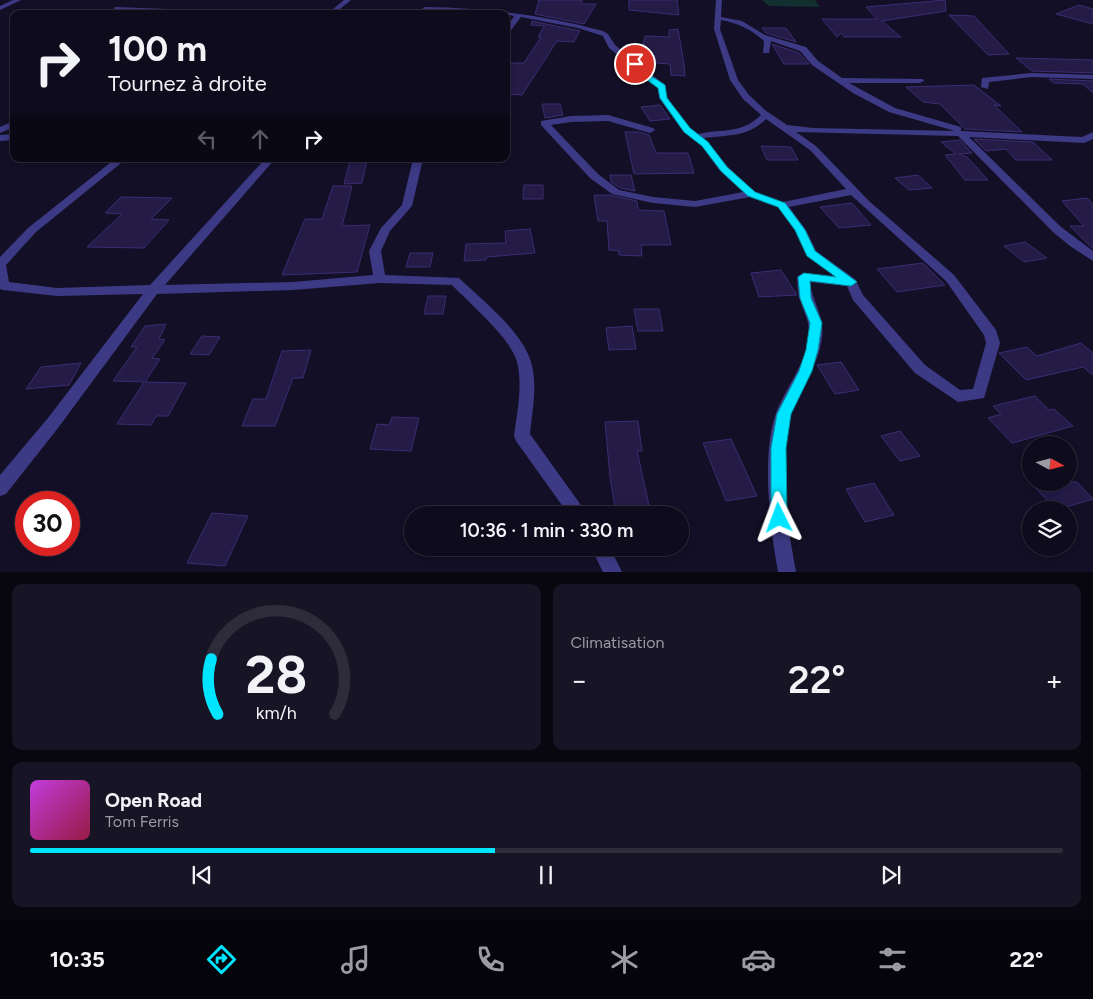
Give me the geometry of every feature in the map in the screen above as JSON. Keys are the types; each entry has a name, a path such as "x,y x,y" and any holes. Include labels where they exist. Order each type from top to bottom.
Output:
{"street":[{"path":"0,8 18,0"},
{"path":"115,9 125,0"},
{"path":"334,10 345,0"},
{"path":"424,10 438,0"},
{"path":"719,0 717,29 734,80 746,97 766,115 814,148 854,191 950,278 991,334 993,343 979,394 958,396 920,370 858,296 851,282 811,253 800,230 782,205"},
{"path":"115,9 121,10"},
{"path":"510,13 576,25 606,35 612,46 662,87 663,98 687,130 705,144 724,169 751,194 782,205 854,191"},
{"path":"510,30 517,20 518,14"},
{"path":"718,18 739,21 752,27 768,42 766,51"},
{"path":"762,36 803,49 815,63 892,110 974,134"},
{"path":"985,87 985,80 1032,75 1093,77"},
{"path":"840,80 920,82"},
{"path":"697,137 707,134 735,133 754,126 766,115"},
{"path":"650,130 608,118 571,119 544,123 594,176 616,192 654,200 695,204 751,194"},
{"path":"784,127 813,131 974,134 1084,140 1093,135"},
{"path":"961,134 1011,180 1040,214 1077,246 1093,257"},
{"path":"117,162 32,230 0,264 3,286 57,292 293,286 380,280 455,281 513,341 524,361 526,395 522,436 573,506"},
{"path":"0,488 53,423 154,289 267,162"},
{"path":"380,280 375,251 385,230 407,206 417,162"},
{"path":"787,572 782,549 778,503 779,448 784,414 806,371 812,350 816,323 806,298 804,277 851,282"},
{"path":"604,556 613,572"}],"green space":[{"path":"762,0 815,0 820,7 769,6"}],"building":[{"path":"539,0 582,0 581,4 596,4 584,24 535,14"},
{"path":"629,0 677,0 679,15 629,10"},
{"path":"945,0 946,11 882,21 901,37 844,37 841,33 837,37 822,19 877,19 866,7"},
{"path":"1079,5 1093,9 1093,24 1056,14"},
{"path":"949,15 974,16 1009,54 988,55"},
{"path":"532,21 580,31 574,42 557,41 522,95 510,94 510,63 524,63 541,37 538,37 544,26 531,25"},
{"path":"762,28 786,28 796,42 766,33"},
{"path":"678,29 685,76 671,75 670,64 656,63 656,56 641,55 645,36 669,37 669,30"},
{"path":"772,44 799,53 809,64 784,64"},
{"path":"1016,58 1093,60 1093,73 1032,71"},
{"path":"1049,79 1093,81 1093,93 1083,84 1054,83"},
{"path":"974,85 1001,106 994,105 1022,132 965,129 940,104 923,102 906,87"},
{"path":"542,104 560,104 563,115 545,118"},
{"path":"660,105 670,119 650,121 641,107"},
{"path":"625,132 639,132 649,135 656,153 688,153 694,173 634,174"},
{"path":"974,139 1033,142 1052,160 1016,160 1006,149 986,151"},
{"path":"960,140 972,153 959,154 967,157 988,180 965,180 945,155 956,154 941,142"},
{"path":"761,146 791,147 798,160 767,160"},
{"path":"350,162 367,162 362,183 344,184"},
{"path":"610,175 631,175 635,191 620,188 611,182"},
{"path":"918,175 932,188 909,190 895,178"},
{"path":"524,185 543,185 543,199 523,199"},
{"path":"333,186 352,186 342,226 370,225 357,272 282,275 305,219 322,219"},
{"path":"594,195 610,195 637,201 638,210 664,211 671,245 641,245 642,256 619,255 619,251 609,250 607,221 598,221"},
{"path":"121,197 172,198 151,219 169,220 144,248 87,247 122,214 105,213"},
{"path":"1087,198 1093,204 1093,249 1070,226 1084,226 1062,201"},
{"path":"852,203 871,225 839,228 820,207"},
{"path":"530,229 535,253 464,261 466,244 506,243 505,231"},
{"path":"1025,242 1047,258 1024,262 1004,246"},
{"path":"410,253 433,253 430,267 406,267"},
{"path":"923,263 945,285 897,292 877,269"},
{"path":"781,270 797,295 759,297 751,273"},
{"path":"428,296 446,296 443,314 424,314"},
{"path":"634,309 659,309 663,331 638,331"},
{"path":"166,324 159,339 165,340 152,358 160,359 145,382 186,383 168,416 156,416 151,425 117,424 144,382 113,381 137,347 131,347 145,326"},
{"path":"632,326 636,349 609,350 606,328"},
{"path":"202,336 220,337 209,355 190,354"},
{"path":"1081,343 1093,353 1093,375 1083,367 1026,380 999,353 1027,347 1037,356"},
{"path":"311,350 303,378 293,378 275,426 242,426 253,399 266,399 282,351"},
{"path":"841,362 859,390 835,394 817,365"},
{"path":"81,363 69,385 26,389 41,367"},
{"path":"1035,396 1049,410 1054,409 1073,426 1037,436 1022,436 1022,440 1012,443 988,418 1001,414 993,406"},
{"path":"392,417 419,418 411,451 370,449 377,424 389,425"},
{"path":"638,421 642,451 637,451 649,506 615,506 605,422"},
{"path":"900,431 920,456 900,461 881,436"},
{"path":"731,439 757,496 726,501 703,443"},
{"path":"874,483 894,515 865,522 846,489"},
{"path":"1078,483 1093,499 1077,504 1077,501 1048,501 1038,491 1078,491"},
{"path":"212,513 248,516 225,566 187,563"}],"route":[{"path":"635,64 646,76 662,87 663,98 687,130 705,144 724,169 751,194 782,205 800,230 811,253 851,282 804,277 806,298 816,323 812,350 806,371 784,414 779,448 779,518"}]}
